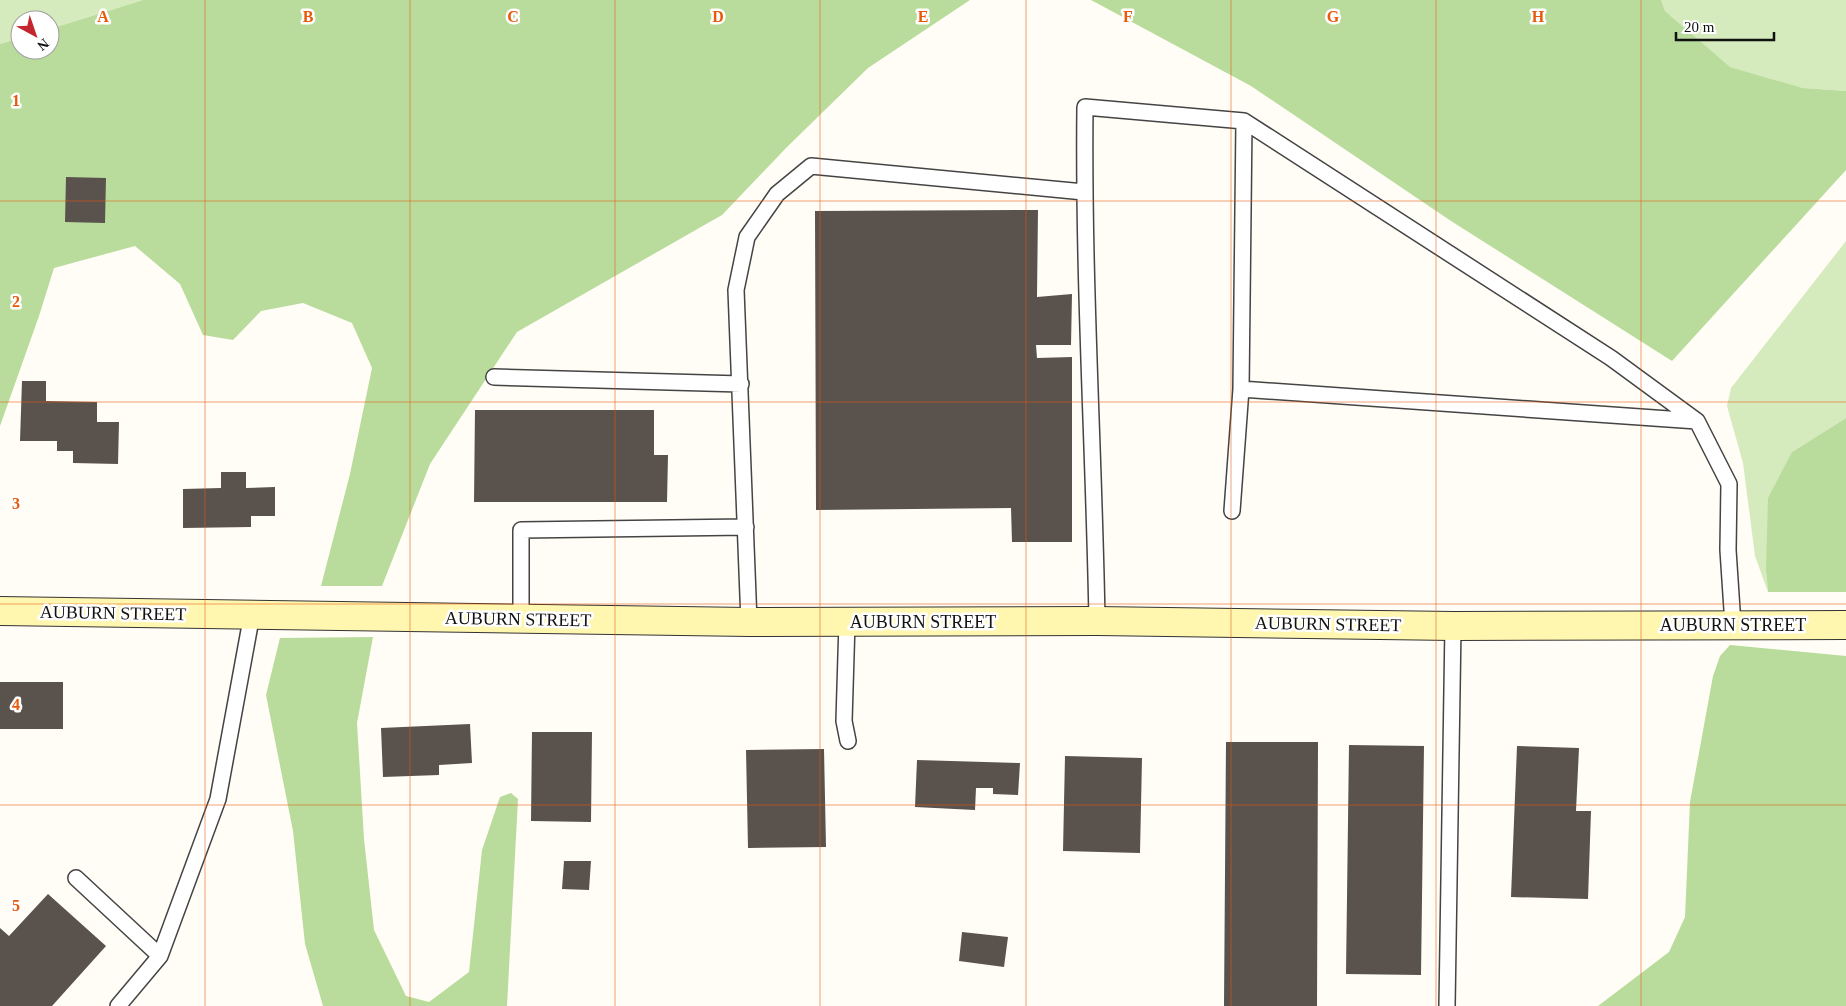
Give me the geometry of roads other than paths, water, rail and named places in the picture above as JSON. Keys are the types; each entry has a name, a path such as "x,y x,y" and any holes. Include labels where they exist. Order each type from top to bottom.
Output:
{"main road":[{"name":"AUBURN STREET","path":"0,611 749,622 1097,621 1453,626 1846,625"}],"lane":[{"path":"1097,621 1084,192 1085,108 1244,121 1611,358 1697,422 1729,484 1728,550 1733,625"},
{"path":"1232,511 1241,389 1244,121"},
{"path":"749,622 736,290 747,237 777,194 811,166 1084,192"},
{"path":"494,376 741,384"},
{"path":"1241,389 1697,422"},
{"path":"521,620 521,530 746,527"},
{"path":"118,1006 160,956 218,799 252,614"},
{"path":"847,622 844,722 848,741"},
{"path":"1447,1006 1453,626"},
{"path":"76,878 160,956"}]}
